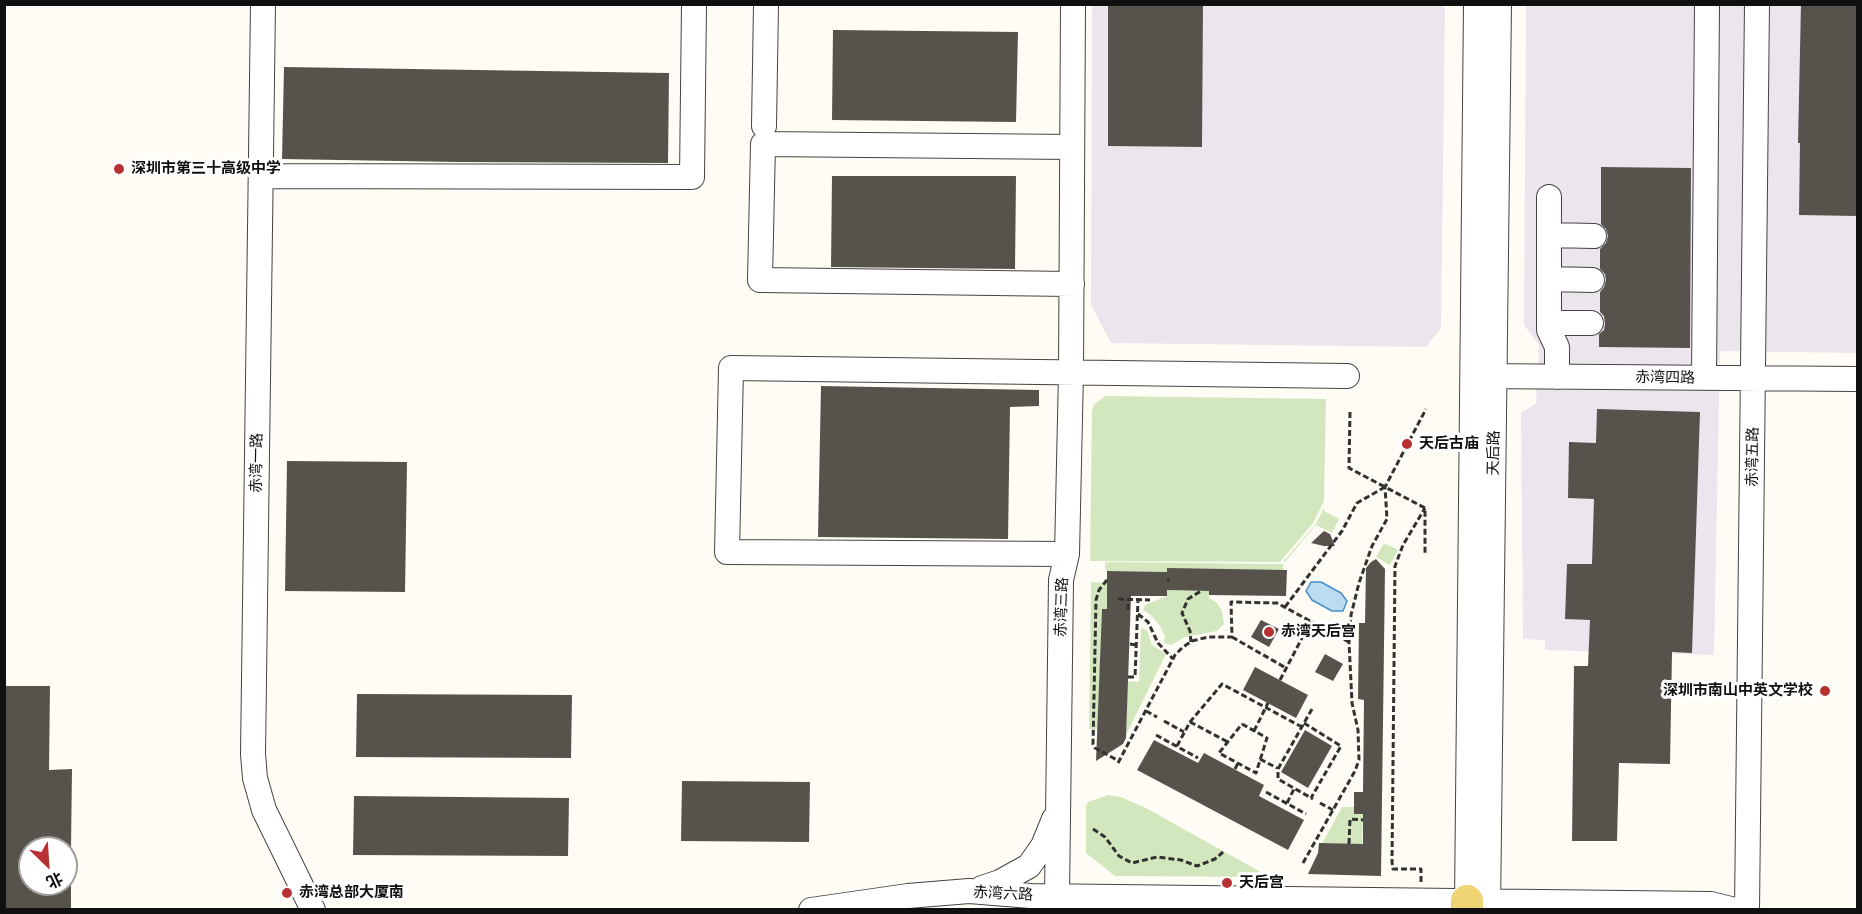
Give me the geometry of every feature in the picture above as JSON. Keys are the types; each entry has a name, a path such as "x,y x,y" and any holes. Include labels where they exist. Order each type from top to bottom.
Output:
{"street":[{"name":"赤湾一路","path":"263,4 253,754 255,778 264,810 313,909"},
{"path":"261,176 692,177 694,4"},
{"path":"764,126 766,4"},
{"path":"1073,4 1071,372 1066,554 727,552 731,368 1071,372 1347,376"},
{"name":"天后路","path":"1476,4 1484,376"},
{"name":"天后路","path":"1478,905 1484,376 1499,4"},
{"path":"1704,378 1707,4"},
{"name":"赤湾五路","path":"1748,909 1757,4"},
{"path":"1072,147 764,144 760,280 1072,284"},
{"path":"1549,197 1549,330 1557,347 1557,376"},
{"path":"1549,235 1594,236"},
{"path":"1549,279 1592,280"},
{"path":"1549,323 1590,323"},
{"name":"赤湾四路","path":"1484,376 1857,380"},
{"name":"赤湾三路","path":"1063,903 1059,805 1060,580 1066,554"},
{"name":"赤湾三路","path":"1063,903 1072,582 1066,554"},
{"path":"969,891 1000,882 1029,866 1043,846 1059,805"},
{"name":"赤湾六路","path":"811,909 908,896 969,891 1063,903 1711,904 1735,909"}],"path":[{"path":"1303,863 1359,760 1358,730 1352,703 1349,642 1352,615 1359,583 1372,546 1387,519 1385,487 1426,409"},
{"path":"1350,412 1349,468 1425,508"},
{"path":"1285,607 1342,531 1357,503 1385,487"},
{"path":"1425,508 1425,555"},
{"path":"1421,869 1393,869 1392,862 1395,566 1403,545 1425,508"},
{"path":"1107,580 1099,590 1096,600 1093,744 1095,748 1119,762 1173,658 1191,642 1208,637 1232,637 1287,668"},
{"path":"1191,642 1190,631 1182,613 1188,599 1201,591"},
{"path":"1118,599 1150,600"},
{"path":"1128,600 1128,610"},
{"path":"1128,677 1135,677 1138,600"},
{"path":"1232,637 1231,602 1277,603 1349,642"},
{"path":"1137,614 1148,622 1154,630 1158,643 1173,658"},
{"path":"1280,680 1311,621"},
{"path":"1130,644 1136,645"},
{"path":"1177,746 1190,722 1222,684 1267,705 1303,725 1341,746 1312,799 1278,779 1278,769 1303,725 1312,709"},
{"path":"1254,731 1267,705"},
{"path":"1146,711 1157,717"},
{"path":"1164,721 1184,732"},
{"path":"1190,722 1228,742"},
{"path":"1242,724 1267,738 1256,773 1219,753 1228,742 1242,724"},
{"path":"1156,735 1198,758"},
{"path":"1260,759 1278,769"},
{"path":"1235,769 1238,763"},
{"path":"1286,804 1294,789"},
{"path":"1266,792 1306,814"},
{"path":"1320,803 1333,810"},
{"path":"1349,844 1350,819 1363,819"},
{"path":"1093,829 1105,837 1119,856 1132,863 1157,857 1181,860 1197,866 1215,859 1223,852"}],"shaded area":[{"path":"1441,4 1445,9 1441,328 1426,347 1111,343 1091,305 1092,5"},
{"path":"1526,5 1857,5 1857,353 1720,351 1714,655 1545,650 1545,640 1523,639 1521,413 1536,403 1539,345 1524,325"}],"green space":[{"path":"1106,396 1326,399 1324,501 1313,523 1280,562 1090,561 1092,411 1094,404"},
{"path":"1324,508 1324,511 1339,519 1332,533 1316,525 1283,562 1315,525"},
{"path":"1384,543 1398,550 1390,565 1376,557"},
{"path":"1105,562 1283,564 1283,570 1107,571"},
{"path":"1091,582 1107,583 1107,595 1114,595 1126,610 1102,609 1098,729 1089,729"},
{"path":"1167,590 1209,591 1209,598 1217,603 1222,611 1224,624 1217,631 1185,637 1171,645 1164,643 1165,636 1160,626 1143,610 1145,605 1167,596"},
{"path":"1141,628 1147,630 1152,645 1166,654 1126,735 1128,681 1139,682"},
{"path":"1108,795 1121,797 1146,808 1266,875 1265,877 1115,876 1086,853 1086,806 1088,802"},
{"path":"1342,807 1354,807 1354,814 1363,814 1362,844 1322,844"}],"water":[{"path":"1311,582 1321,582 1341,593 1347,601 1343,611 1332,611 1312,600 1306,591"}],"building":[{"path":"1108,4 1203,4 1202,147 1108,146"},
{"path":"1801,4 1857,4 1857,216 1799,215"},
{"path":"833,30 1018,32 1016,122 832,120"},
{"path":"284,67 669,73 668,163 282,159"},
{"path":"1601,167 1691,168 1690,348 1599,347 1599,334 1604,330 1605,324 1604,316 1600,312 1600,292 1606,280 1605,274 1600,269 1600,249 1606,243 1608,236 1601,224"},
{"path":"832,176 1016,176 1015,269 831,267"},
{"path":"821,386 1039,390 1039,406 1010,407 1008,539 818,537"},
{"path":"1597,409 1700,412 1692,653 1672,652 1670,764 1619,763 1617,841 1572,841 1574,666 1588,666 1590,620 1565,619 1567,564 1592,564 1594,499 1568,498 1569,442 1596,443"},
{"path":"287,461 407,462 405,592 285,591"},
{"path":"1324,531 1330,534 1335,546 1311,543"},
{"path":"1376,559 1385,569 1381,876 1308,874 1318,853 1319,843 1363,844 1363,814 1354,814 1354,792 1363,792 1364,700 1358,699 1359,623 1365,623 1366,568"},
{"path":"1167,568 1287,570 1286,596 1209,595 1209,591 1167,590 1167,596 1131,596 1126,738 1123,744 1096,761 1102,609 1107,609 1107,571 1167,572"},
{"path":"1261,620 1279,629 1269,647 1251,637"},
{"path":"1325,654 1343,664 1333,681 1315,672"},
{"path":"1255,667 1308,695 1296,718 1243,690"},
{"path":"4,686 50,686 49,770 72,769 71,836 18,836 18,896 71,896 71,909 4,909"},
{"path":"357,694 572,695 571,758 356,757"},
{"path":"1305,730 1332,746 1308,788 1281,772"},
{"path":"1154,740 1198,763 1204,753 1264,785 1259,796 1304,820 1288,850 1137,770"},
{"path":"682,781 810,782 809,842 681,841"},
{"path":"354,796 569,798 568,856 353,855"}],"place":[{"name":"深圳市第三十高级中学","path":"119,169"},
{"name":"天后古庙","path":"1407,444"},
{"name":"赤湾天后宫","path":"1269,632"},
{"name":"深圳市南山中英文学校","path":"1825,691"},
{"name":"天后宫","path":"1227,883"},
{"name":"赤湾总部大厦南","path":"287,893"}]}
